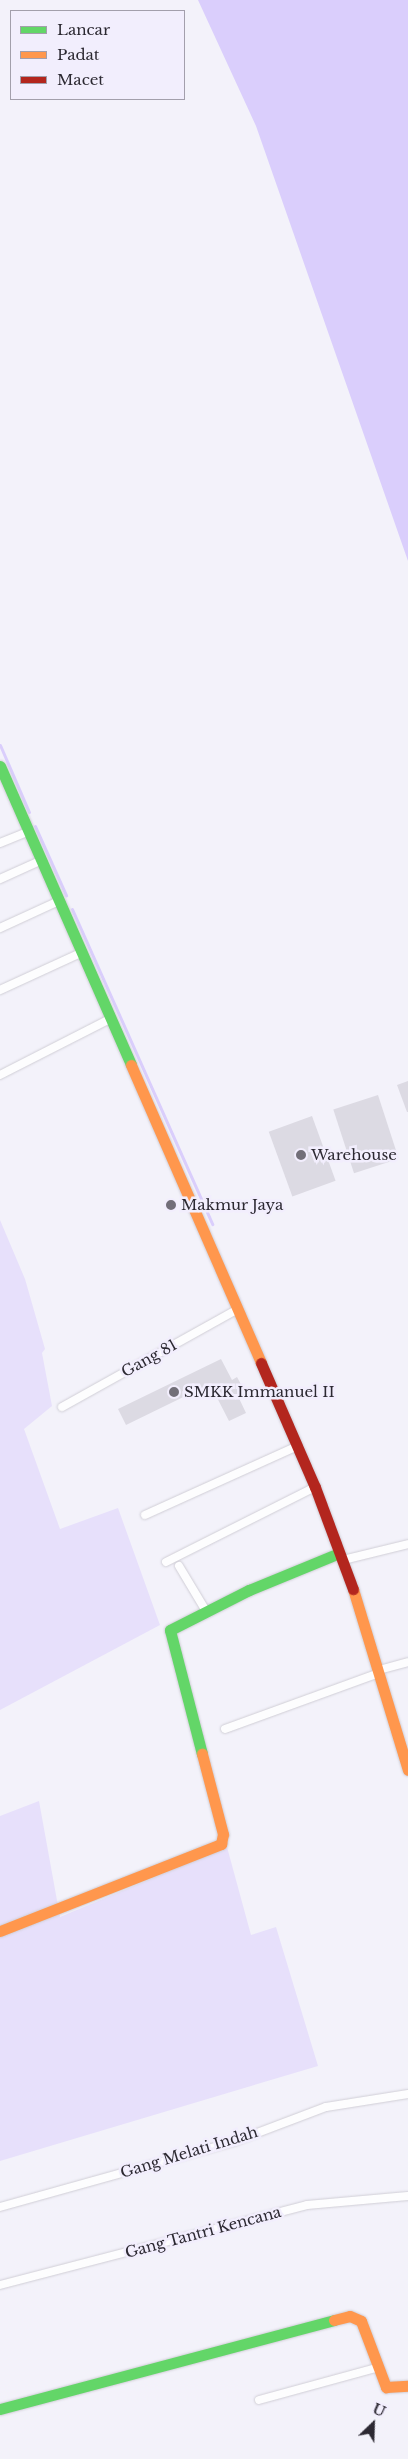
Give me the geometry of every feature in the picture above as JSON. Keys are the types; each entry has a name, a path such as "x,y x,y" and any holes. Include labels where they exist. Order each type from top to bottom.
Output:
{"street":[{"path":"0,766 40,862 315,1487 341,1556 379,1671 408,1770"},
{"path":"0,843 27,832"},
{"path":"0,879 40,862"},
{"path":"0,928 59,902"},
{"path":"0,990 81,953"},
{"path":"0,1075 110,1019"},
{"name":"Gang 81","path":"62,1407 236,1310"},
{"path":"145,1515 298,1446"},
{"path":"166,1562 315,1487"},
{"path":"0,1931 224,1841 170,1630 206,1611 341,1556 408,1544"},
{"path":"179,1566 206,1611"},
{"path":"225,1730 379,1671 408,1662"},
{"name":"Gang Melati Indah","path":"0,2207 236,2140 326,2107 408,2094"},
{"name":"Gang Tantri Kencana","path":"0,2285 307,2205 408,2196"},
{"path":"0,2409 350,2316 360,2318 380,2366 386,2387 408,2386"},
{"path":"259,2400 380,2366"}],"shaded area":[{"path":"198,0 408,0 408,561 256,126"},
{"path":"0,1220 25,1279 45,1349 42,1353 52,1406 24,1429 60,1529 118,1508 160,1625 0,1710"},
{"path":"39,1801 60,1917 227,1847 251,1935 276,1927 318,2066 0,2161 0,1816"}],"building":[{"name":"Warehouse","path":"408,1081 408,1112 407,1112 397,1085"},
{"name":"Warehouse","path":"378,1095 399,1159 354,1173 333,1110"},
{"name":"Warehouse","path":"312,1116 336,1181 292,1197 269,1132"},
{"name":"SMKK Immanuel II","path":"221,1359 232,1380 237,1377 244,1390 237,1394 246,1413 229,1421 210,1384 126,1425 118,1409"}],"waterway":[{"path":"0,745 29,812"},
{"path":"35,826 66,895"},
{"path":"72,909 212,1224"}],"traffic: fast":[{"path":"0,766 131,1065"},
{"path":"202,1754 170,1630 249,1590 339,1553"},
{"path":"0,2409 334,2320"}],"traffic: slow":[{"path":"131,1065 261,1363"},
{"path":"353,1589 408,1770"},
{"path":"0,1931 221,1844 223,1834 202,1754"},
{"path":"334,2320 350,2316 361,2321 386,2387 408,2386"}],"traffic: jam":[{"path":"261,1363 315,1487 353,1589"}],"place":[{"name":"Warehouse","path":"301,1155"},
{"name":"Makmur Jaya","path":"171,1205"},
{"name":"SMKK Immanuel II","path":"174,1392"}]}
